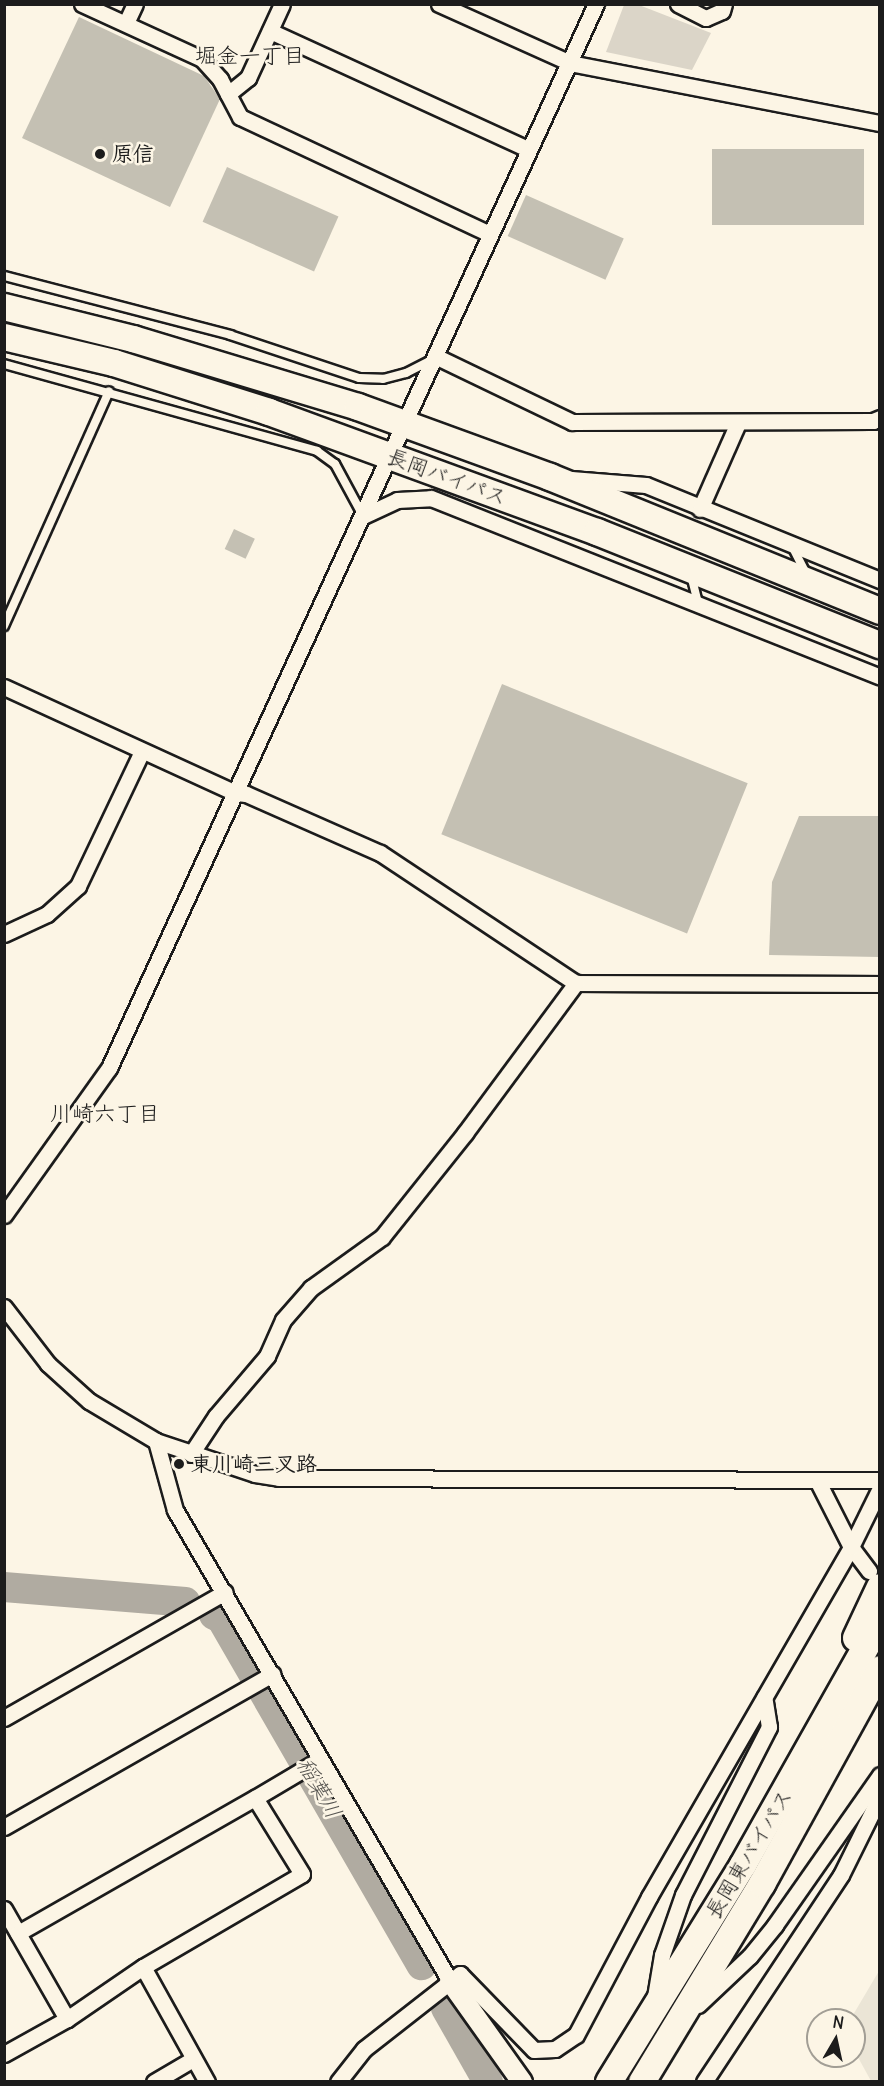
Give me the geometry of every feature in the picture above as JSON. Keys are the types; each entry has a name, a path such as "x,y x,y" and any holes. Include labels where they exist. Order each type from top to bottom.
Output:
{"highway":[{"name":"長岡バイパス","path":"4,307 245,372 358,407 550,477 879,611"},
{"name":"長岡バイパス","path":"4,337 176,381 392,457 597,532 690,572 879,645"},
{"path":"791,1784 874,1579"},
{"name":"長岡東バイパス","path":"609,2082 791,1784 879,1622"},
{"name":"長岡東バイパス","path":"642,2082 762,1884 879,1669"},
{"path":"762,1884 807,1821 879,1695"}],"street":[{"path":"82,4 202,59 228,94 240,117 490,234"},
{"path":"126,23 135,4"},
{"path":"228,94 248,78 282,4"},
{"path":"440,4 570,63 879,123"},
{"path":"4,1215 109,1068 392,457 528,149 596,4"},
{"path":"678,4 706,18 722,10 724,4"},
{"path":"270,31 528,149"},
{"path":"437,357 572,422 738,423 879,418"},
{"path":"700,509 738,423"},
{"path":"550,477 646,484 700,509 879,580"},
{"path":"363,516 397,500 431,498 879,677"},
{"path":"4,687 236,793 246,794 380,853 576,983 879,984"},
{"path":"4,934 47,914 78,886 142,751"},
{"path":"191,1454 216,1416 267,1356 283,1320 310,1288 382,1237 471,1125 576,983"},
{"path":"4,1307 70,1386 156,1441 230,1469 279,1478 879,1480"},
{"path":"156,1441 175,1510 272,1674 318,1760 450,1981 520,2081"},
{"path":"817,1480 851,1547 874,1579"},
{"path":"338,2082 364,2049 460,1974 477,1988 534,2050 555,2049 576,2035 764,1697 851,1547 879,1488"},
{"path":"4,1718 225,1592"},
{"path":"4,1827 272,1674"},
{"path":"653,2012 669,1930 769,1727 764,1697"},
{"path":"18,1933 318,1760"},
{"path":"675,2027 750,1956 775,1925 879,1774"},
{"path":"704,2082 841,1875 879,1796"},
{"path":"4,2054 67,2019 143,1967 302,1874 255,1798"},
{"path":"4,1909 67,2019"},
{"path":"143,1967 207,2082"},
{"path":"154,2082 193,2059"}],"lane":[{"path":"4,276 230,335 359,378 383,379 406,373 437,357"},
{"path":"4,364 109,391 317,451 335,464 363,516"},
{"path":"4,626 109,391"},
{"path":"792,546 811,583"},
{"path":"690,572 698,603"},
{"path":"863,670 879,667"}],"shaded area":[{"path":"624,5 639,5 711,33 692,70 606,52"},
{"path":"879,1971 879,2081 871,2081 864,2068 866,2068 866,2008 857,2008"}],"building":[{"path":"79,17 204,76 220,99 170,207 22,138"},
{"path":"712,149 864,149 864,225 712,225"},
{"path":"227,167 338,217 314,271 203,222"},
{"path":"526,195 624,239 605,280 508,236"},
{"path":"234,529 255,539 246,559 225,549"},
{"path":"502,684 748,783 687,933 441,834"},
{"path":"799,816 879,816 879,957 769,955 772,882"}],"waterway":[{"name":"稲葉川","path":"4,1587 185,1602"},
{"name":"稲葉川","path":"214,1615 221,1618 421,1965"},
{"name":"稲葉川","path":"446,2008 488,2082"}],"place":[{"name":"原信","path":"100,154"},
{"name":"東川崎三叉路","path":"179,1464"}],"district":[{"name":"堀金一丁目","path":"250,56"},
{"name":"川崎六丁目","path":"105,1114"}]}
